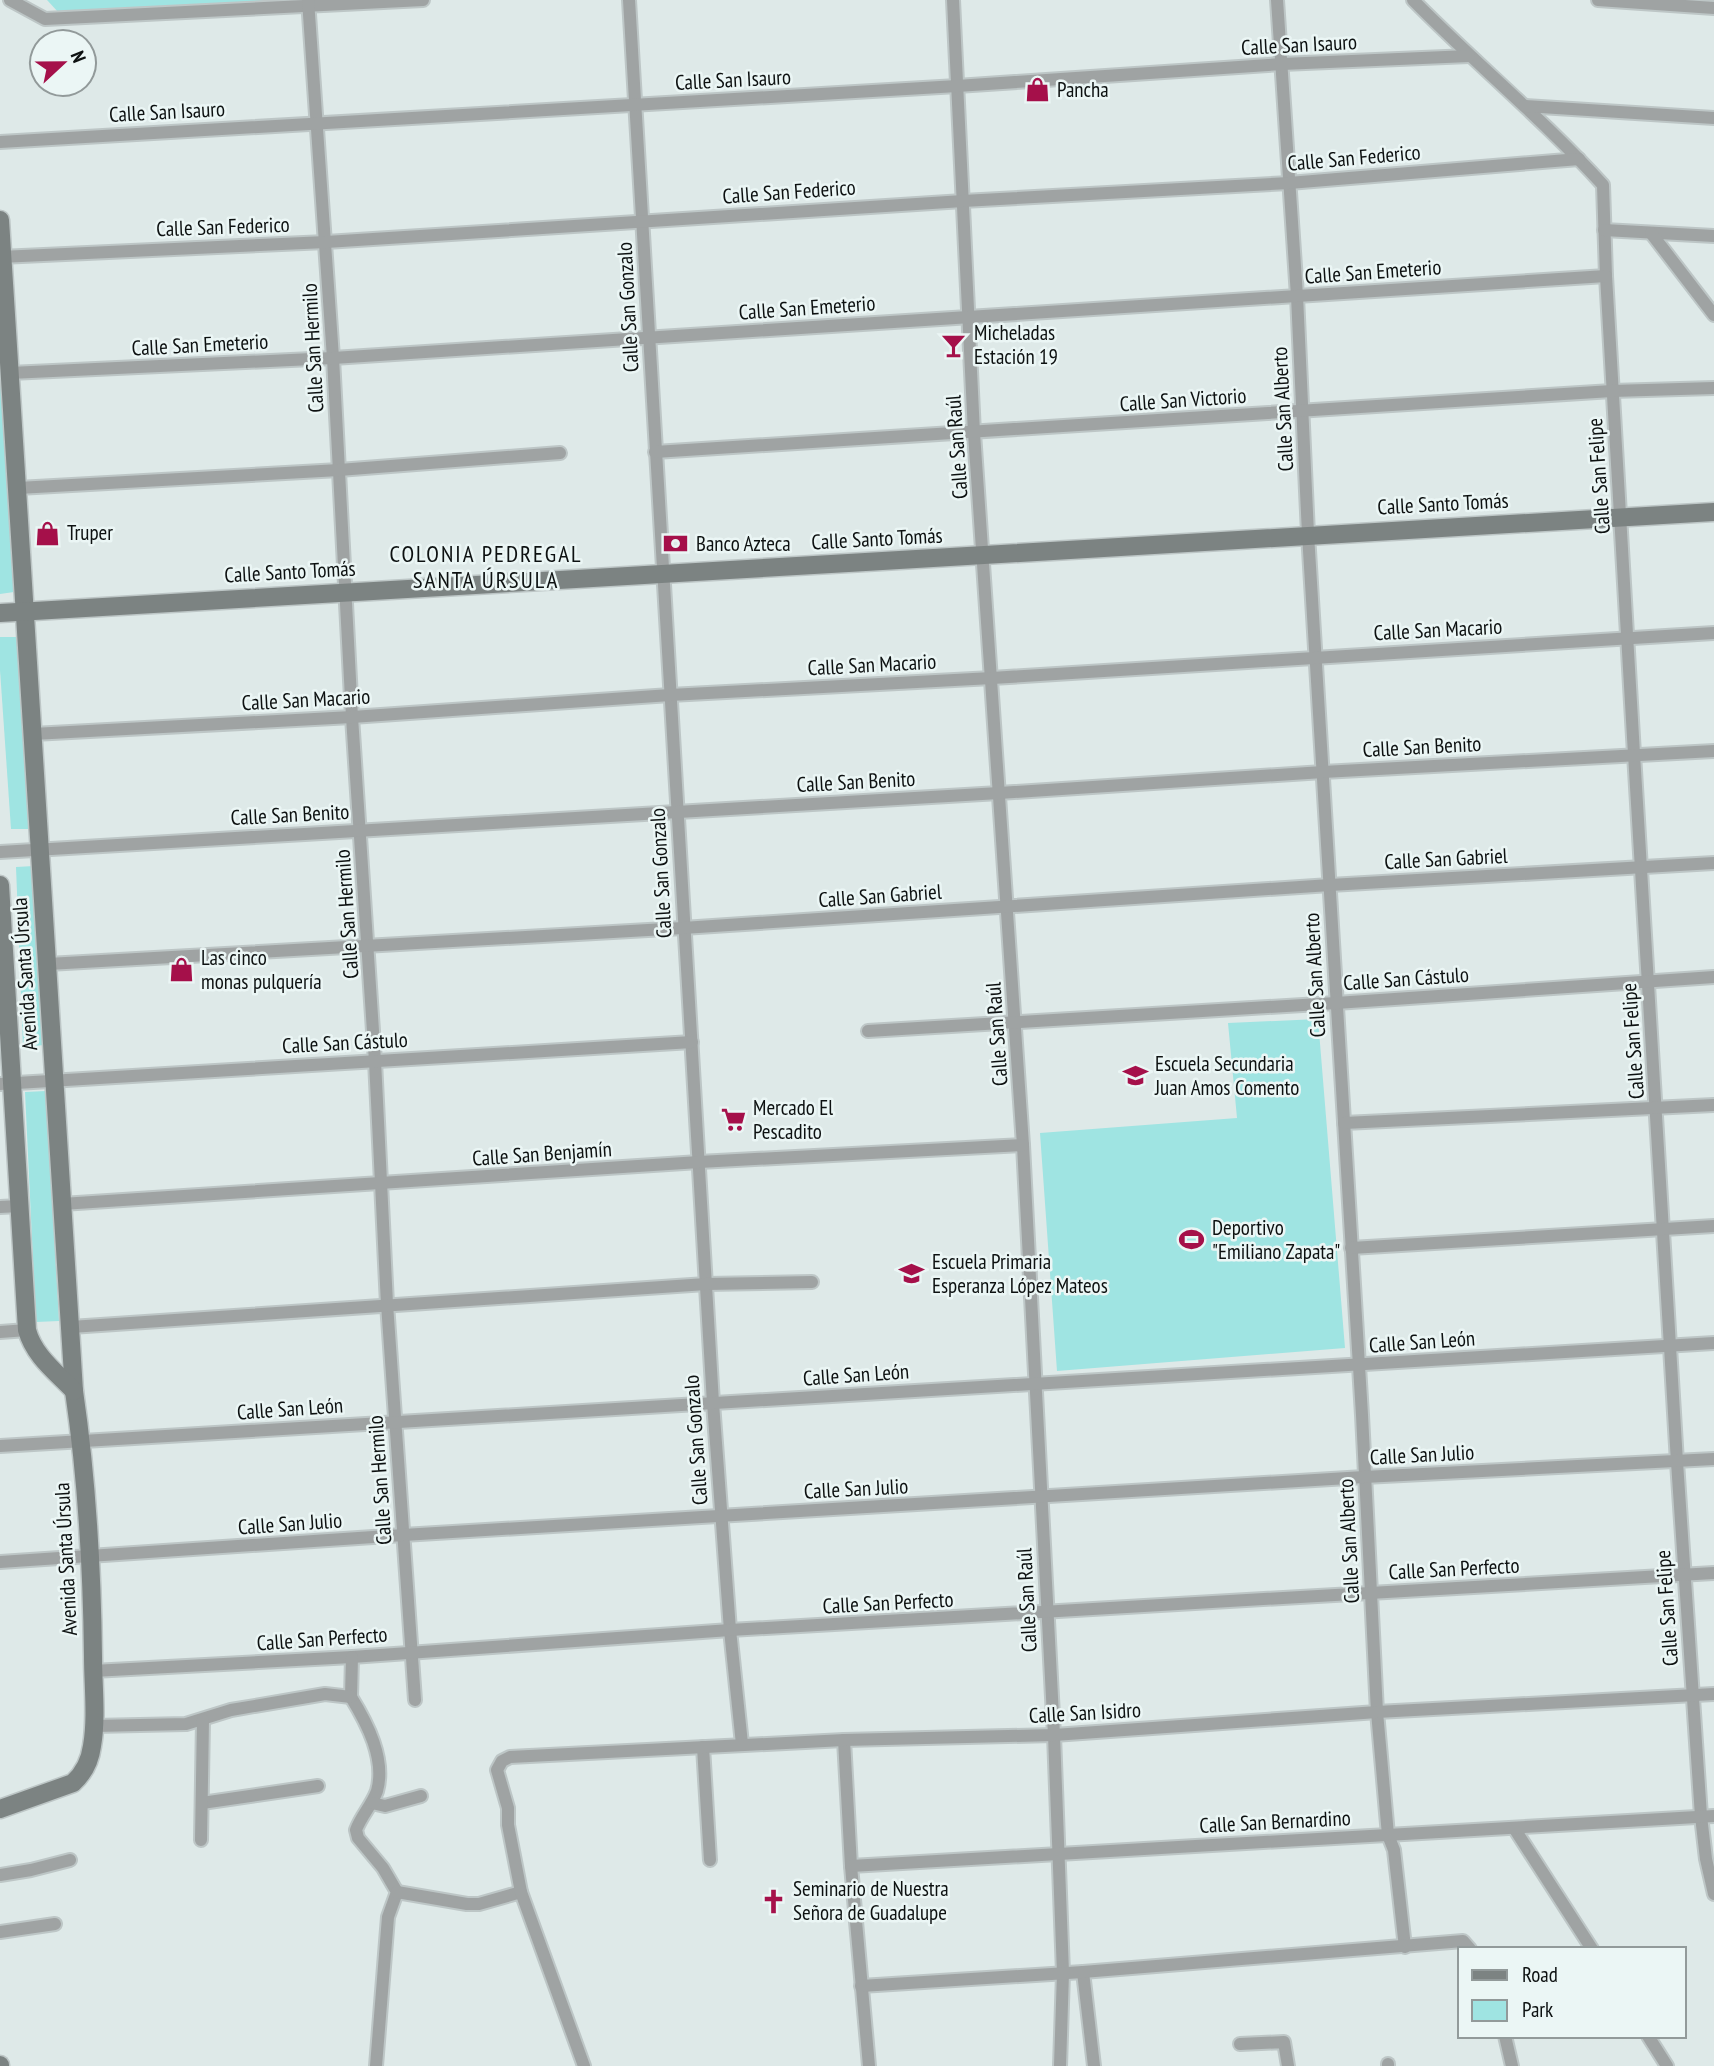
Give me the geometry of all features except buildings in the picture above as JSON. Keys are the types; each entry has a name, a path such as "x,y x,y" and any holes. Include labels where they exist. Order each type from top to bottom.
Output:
{"street":[{"path":"10,0 45,19 423,0"},
{"name":"Calle San Gonzalo","path":"629,0 713,1403 730,1630 742,1744"},
{"name":"Calle San Raúl","path":"953,0 974,433 1016,1023 1042,1497 1063,1973 1060,2066"},
{"name":"Calle San Alberto","path":"1277,0 1297,296 1308,534 1377,1712 1388,1835 1394,1850 1405,1947"},
{"path":"1413,0 1579,159"},
{"path":"1598,0 1714,8"},
{"name":"Calle San Hermilo","path":"308,4 326,242 387,1304 415,1700"},
{"name":"Calle San Isauro","path":"0,142 957,86 1282,64 1469,56"},
{"path":"1525,106 1714,118"},
{"name":"Calle San Federico","path":"1,256 326,242 643,220 1289,183 1579,159"},
{"name":"Calle San Felipe","path":"1579,159 1603,185 1612,391 1677,1462 1693,1695 1707,1816 1706,1860 1714,1894"},
{"name":"Avenida Santa Úrsula","path":"0,220 74,1391 82,1441 91,1557 94,1726 88,1763 82,1775 73,1783 0,1809"},
{"path":"1604,230 1714,236"},
{"path":"1651,233 1714,315"},
{"name":"Calle San Emeterio","path":"10,373 333,358 1606,276"},
{"name":"Calle San Victorio","path":"655,452 1612,391 1714,388"},
{"path":"18,488 339,470 560,453"},
{"name":"Calle Santo Tomás","path":"0,613 1714,512"},
{"name":"Calle San Macario","path":"33,734 352,717 670,695 992,678 1714,633"},
{"name":"Calle San Benito","path":"0,852 1714,751"},
{"name":"Calle San Gabriel","path":"48,964 683,928 1714,863"},
{"name":"Avenida Santa Úrsula","path":"0,885 6,1083 19,1206 27,1331 40,1357 74,1391"},
{"name":"Calle San Cástulo","path":"868,1031 1714,977"},
{"name":"Calle San Cástulo","path":"6,1083 692,1042"},
{"path":"1344,1123 1714,1105"},
{"name":"Calle San Benjamín","path":"62,1204 699,1162 1023,1145"},
{"path":"0,1207 19,1206"},
{"path":"1351,1248 1714,1226"},
{"path":"71,1327 706,1284 812,1282"},
{"path":"0,1332 27,1331"},
{"name":"Calle San León","path":"0,1446 1714,1343"},
{"name":"Calle San Julio","path":"0,1562 1364,1477 1714,1459"},
{"name":"Calle San Perfecto","path":"93,1671 352,1657 730,1630 1714,1573"},
{"path":"352,1657 351,1697 361,1713 379,1762 377,1791 356,1830 358,1838 383,1868 397,1892"},
{"path":"94,1726 186,1724 231,1710 325,1694 351,1697"},
{"name":"Calle San Isidro","path":"521,1892 508,1825 508,1808 497,1770 502,1761 510,1757 742,1744 1054,1735 1377,1712 1714,1694"},
{"path":"201,1840 203,1720"},
{"path":"844,1740 851,1866 869,2066"},
{"path":"703,1747 710,1860"},
{"path":"202,1803 318,1786"},
{"path":"372,1803 385,1806 421,1796"},
{"name":"Calle San Bernardino","path":"851,1866 1707,1816"},
{"path":"1514,1828 1591,1947"},
{"path":"0,1875 70,1860"},
{"path":"397,1892 479,1904 521,1892 584,2066"},
{"path":"376,2066 388,1917 397,1892"},
{"path":"0,1932 55,1924"},
{"path":"861,1986 1083,1972 1462,1941 1468,1947"},
{"path":"1083,1972 1094,2066"},
{"path":"1505,2038 1512,2066"},
{"path":"1649,2038 1667,2066"},
{"path":"1240,2044 1284,2042 1288,2066"}],"green space":[{"path":"47,0 294,0 294,4 59,13"},
{"path":"0,353 14,592 0,594"},
{"path":"0,637 18,637 31,829 11,829"},
{"path":"34,866 44,1045 23,1047 16,867"},
{"name":"Deportivo \"Emiliano Zapata\"","path":"1318,1019 1345,1348 1057,1371 1040,1133 1237,1118 1228,1023"},
{"path":"46,1091 59,1321 36,1322 25,1092"}],"place":[{"name":"Pancha","path":"1037,90"},
{"name":"Micheladas Estación 19","path":"954,345"},
{"name":"Truper","path":"47,533"},
{"name":"Banco Azteca","path":"676,544"},
{"name":"Las cinco monas pulquería","path":"181,970"},
{"name":"Escuela Secundaria Juan Amos Comento","path":"1135,1076"},
{"name":"Mercado El Pescadito","path":"733,1120"},
{"name":"Deportivo \"Emiliano Zapata\"","path":"1192,1240"},
{"name":"Escuela Primaria Esperanza López Mateos","path":"912,1274"},
{"name":"Seminario de Nuestra Señora de Guadalupe","path":"773,1901"}],"district":[{"name":"COLONIA PEDREGAL SANTA ÚRSULA","path":"486,567"}]}
